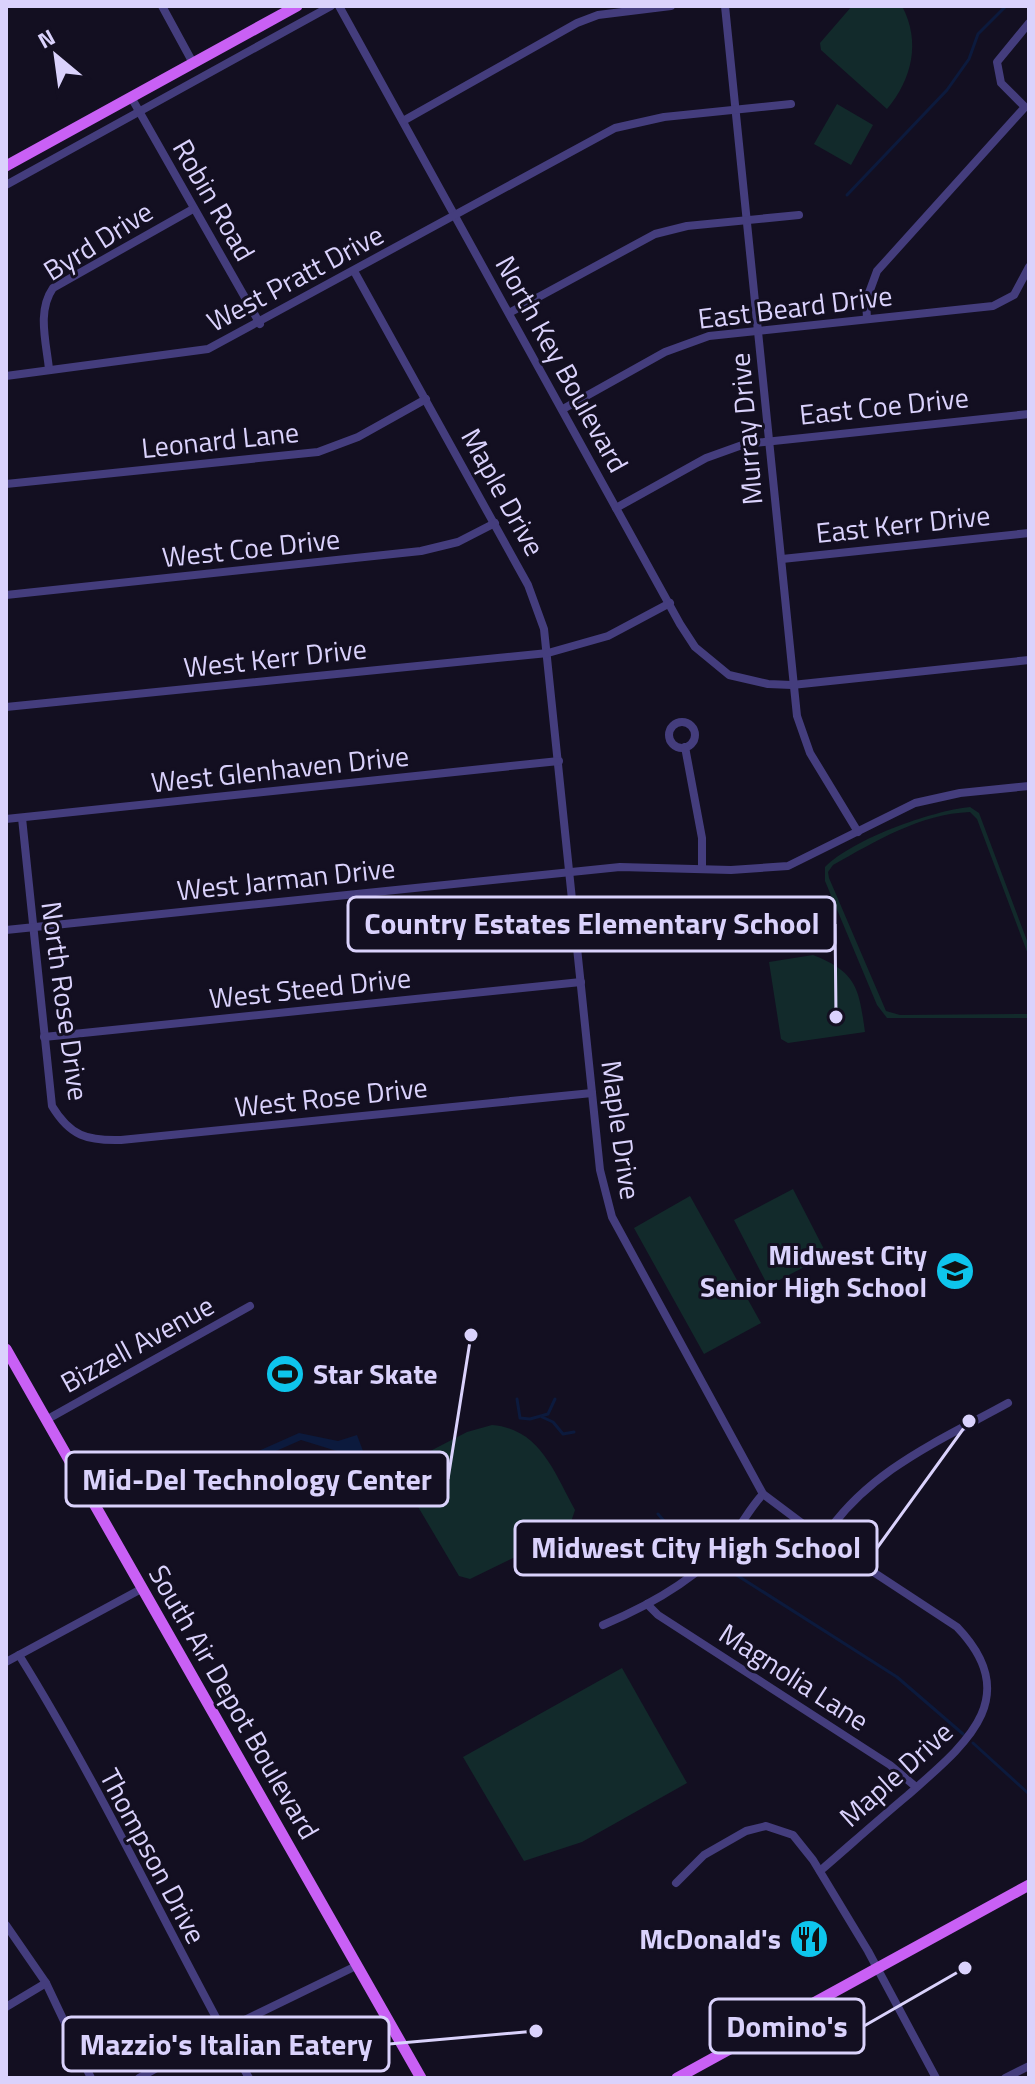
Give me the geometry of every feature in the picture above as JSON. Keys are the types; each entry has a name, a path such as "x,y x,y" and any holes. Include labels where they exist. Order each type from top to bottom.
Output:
{"main road":[{"path":"6,166 297,6"},
{"name":"South Air Depot Boulevard","path":"6,1349 421,2078"},
{"path":"677,2078 1029,1885"}],"street":[{"path":"162,6 193,63"},
{"path":"6,185 331,6"},
{"name":"North Key Boulevard","path":"339,6 695,647 729,675 768,684 792,685 1029,660"},
{"path":"403,121 577,23 598,15 671,6"},
{"name":"Murray Drive","path":"725,6 782,559 792,685 797,716 810,753 858,832"},
{"path":"867,318 866,301 877,271 1027,109 1001,83 997,62 1029,23"},
{"name":"Robin Road","path":"131,97 260,324"},
{"name":"West Pratt Drive","path":"6,376 190,354 208,349 260,324 615,128 664,117 791,104"},
{"name":"Byrd Drive","path":"49,369 44,316 45,300 53,288 193,209"},
{"path":"509,313 655,234 746,219 799,215"},
{"name":"East Beard Drive","path":"563,409 665,352 709,336 993,306 1014,295 1029,267"},
{"name":"Maple Drive","path":"354,271 537,604 548,653 603,1191 612,1217 763,1494 823,1539 957,1627 973,1643 987,1680 982,1720 959,1750 820,1871"},
{"name":"Leonard Lane","path":"6,484 318,452 358,437 426,399"},
{"name":"East Coe Drive","path":"616,508 706,458 768,439 1029,414"},
{"name":"West Coe Drive","path":"6,595 421,551 458,542 495,523"},
{"name":"East Kerr Drive","path":"782,559 1029,533"},
{"path":"548,653 608,636 670,603"},
{"name":"West Kerr Drive","path":"6,707 548,653"},
{"path":"685,747 702,838 702,868"},
{"name":"West Glenhaven Drive","path":"6,819 559,761"},
{"name":"West Jarman Drive","path":"6,930 620,867 731,870 788,866 901,808 936,797 1029,786"},
{"name":"North Rose Drive","path":"22,818 31,928 52,1106 63,1124 76,1135"},
{"name":"West Steed Drive","path":"44,1037 581,982"},
{"name":"West Rose Drive","path":"76,1135 93,1140 121,1140 592,1093"},
{"name":"Bizzell Avenue","path":"46,1420 250,1306"},
{"path":"823,1539 840,1513 880,1475 1008,1403"},
{"path":"603,1625 647,1604 703,1566 718,1552 763,1494"},
{"path":"6,1662 143,1588"},
{"name":"Magnolia Lane","path":"647,1604 658,1615 890,1765 916,1787"},
{"name":"Thompson Drive","path":"19,1655 151,1892 191,1977 249,2078"},
{"path":"676,1883 704,1855 746,1831 766,1826 793,1835 820,1871 936,2078"},
{"path":"6,1925 46,1983 91,2078"},
{"path":"139,2078 222,2031 356,1966"},
{"path":"6,2007 46,1983"},
{"path":"1005,2078 1029,2066"}],"green space":[{"path":"852,6 902,6 908,20 912,46 908,73 887,109 821,50 820,43"},
{"path":"837,104 873,125 851,165 814,144"},
{"path":"970,807 979,813 1029,946 1029,957 977,819 970,812 934,818 899,830 833,865 828,872 829,878 886,1011 900,1015 1029,1014 1029,1018 887,1018 877,1005 825,881 825,867 854,846 893,828 935,814"},
{"path":"813,955 828,961 847,975 858,993 865,1032 788,1043 781,1039 769,962"},
{"path":"793,1189 827,1255 768,1286 734,1220"},
{"path":"690,1196 761,1323 704,1354 634,1228"},
{"path":"492,1425 508,1428 534,1444 552,1467 575,1510 568,1531 470,1579 459,1576 404,1483 411,1461 467,1432"},
{"path":"622,1668 687,1783 582,1842 524,1861 463,1757"}],"water":[{"path":"299,1433 338,1441 357,1435 363,1451 353,1456 301,1440 204,1483 180,1481 183,1465 204,1475"}],"waterway":[{"path":"847,195 947,90 969,59 978,34 1006,6"},
{"path":"517,1399 520,1418 530,1419 548,1414 555,1399"},
{"path":"542,1417 553,1422 563,1434 574,1432"},
{"path":"658,1514 680,1539 897,1677 963,1734"},
{"path":"973,1743 1029,1794"}],"place":[{"name":"Country Estates Elementary School","path":"836,1017"},
{"name":"Midwest City Senior High School","path":"955,1271"},
{"name":"Mid-Del Technology Center","path":"471,1335"},
{"name":"Star Skate","path":"285,1374"},
{"name":"Midwest City High School","path":"969,1421"},
{"name":"McDonald's","path":"809,1939"},
{"name":"Domino's","path":"965,1968"},
{"name":"Mazzio's Italian Eatery","path":"536,2031"}]}
